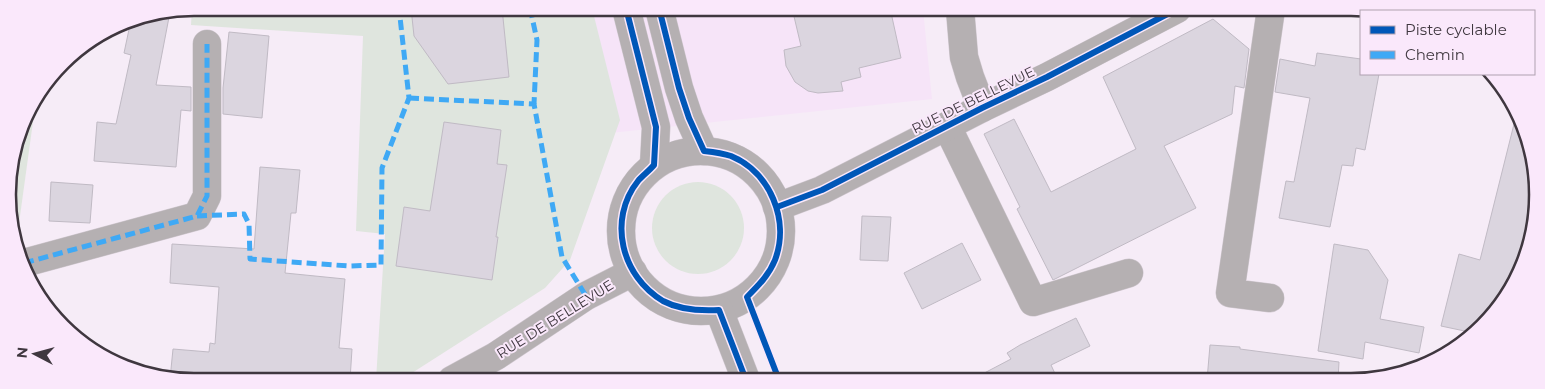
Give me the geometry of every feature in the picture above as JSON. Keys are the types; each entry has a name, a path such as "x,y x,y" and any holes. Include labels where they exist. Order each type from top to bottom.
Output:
{"street":[{"path":"628,16 656,127 654,165"},
{"path":"661,16 679,88 689,118 704,150"},
{"path":"961,16 964,57 982,108"},
{"name":"RUE DE BELLEVUE","path":"777,207 822,190 1164,16"},
{"path":"1270,298 1230,293 1271,16"},
{"path":"29,262 197,216 207,196 207,44"},
{"path":"947,126 1033,302 1129,273"},
{"path":"704,150 731,157 755,172 772,194 777,207 780,225 780,242 775,260 764,279 747,297 719,310 694,310 679,307 665,302 652,294 641,284 633,272 623,250 621,226 626,202 637,182 654,165 678,154 704,150"},
{"name":"RUE DE BELLEVUE","path":"465,373 496,356 586,296 633,272"},
{"path":"719,310 743,373"}],"shaded area":[{"path":"192,16 194,16 594,16 620,120 570,260 545,288 412,373 376,373 385,234 356,231 363,36 191,25"},
{"path":"566,16 924,16 932,99 591,135"},
{"path":"33,119 19,223 16,194 18,171 22,148"},
{"path":"698,182 716,185 731,195 741,210 744,228 741,246 731,261 716,271 698,274 680,271 665,261 655,246 652,228 655,210 665,195 680,185"}],"building":[{"path":"412,16 503,16 509,77 448,84 414,36"},
{"path":"794,16 892,16 901,58 859,68 861,77 841,82 843,91 818,93 808,91 795,82 786,66 784,50 801,46"},
{"path":"169,18 156,85 191,87 191,111 181,110 176,167 94,161 97,122 116,124 131,55 124,53 129,29 148,22"},
{"path":"1213,19 1249,49 1244,88 1235,86 1232,114 1164,146 1196,208 1053,280 1017,209 1020,207 984,134 1014,119 1051,192 1136,149 1103,77"},
{"path":"229,32 269,36 262,118 223,114 223,88"},
{"path":"1317,53 1360,59 1360,75 1379,75 1365,150 1356,148 1353,166 1342,165 1330,227 1279,218 1286,181 1294,182 1310,98 1275,92 1280,59 1315,66"},
{"path":"444,122 501,130 497,164 507,165 496,237 498,237 492,280 396,266 404,207 430,211"},
{"path":"1514,124 1523,148 1529,194 1523,241 1505,284 1477,321 1465,331 1441,326 1459,254 1480,260"},
{"path":"260,167 300,170 296,213 291,213 285,273 345,279 339,348 352,349 350,373 194,373 171,371 173,349 209,352 210,343 215,344 219,287 170,283 172,244 254,249"},
{"path":"51,182 93,185 90,223 49,221"},
{"path":"862,216 891,217 888,261 860,260"},
{"path":"962,243 981,280 922,309 904,273"},
{"path":"1334,244 1368,250 1388,280 1380,319 1424,327 1419,353 1365,342 1363,359 1318,351"},
{"path":"1076,318 1090,346 1051,365 1055,373 984,373 1011,359 1007,353"},
{"path":"1210,345 1240,347 1240,349 1339,362 1338,373 1208,373"}],"marked path":[{"path":"197,216 244,214 249,224 250,259 349,266 381,265 382,168 409,98 400,16"},
{"path":"532,16 537,40 534,104"},
{"path":"29,262 197,216 207,196 207,44"},
{"path":"409,98 534,104 562,257 586,296"}],"cycle path":[{"path":"628,16 656,127 654,165 638,181 628,196 623,213 621,230 629,263 637,278 649,291 663,301 691,309 719,310 743,373"},
{"path":"661,16 679,88 689,118 704,151 728,155 745,163 766,185 778,214 780,229 779,245 775,260 766,275 747,297 776,373"},
{"path":"777,207 822,190 1164,16"}]}
